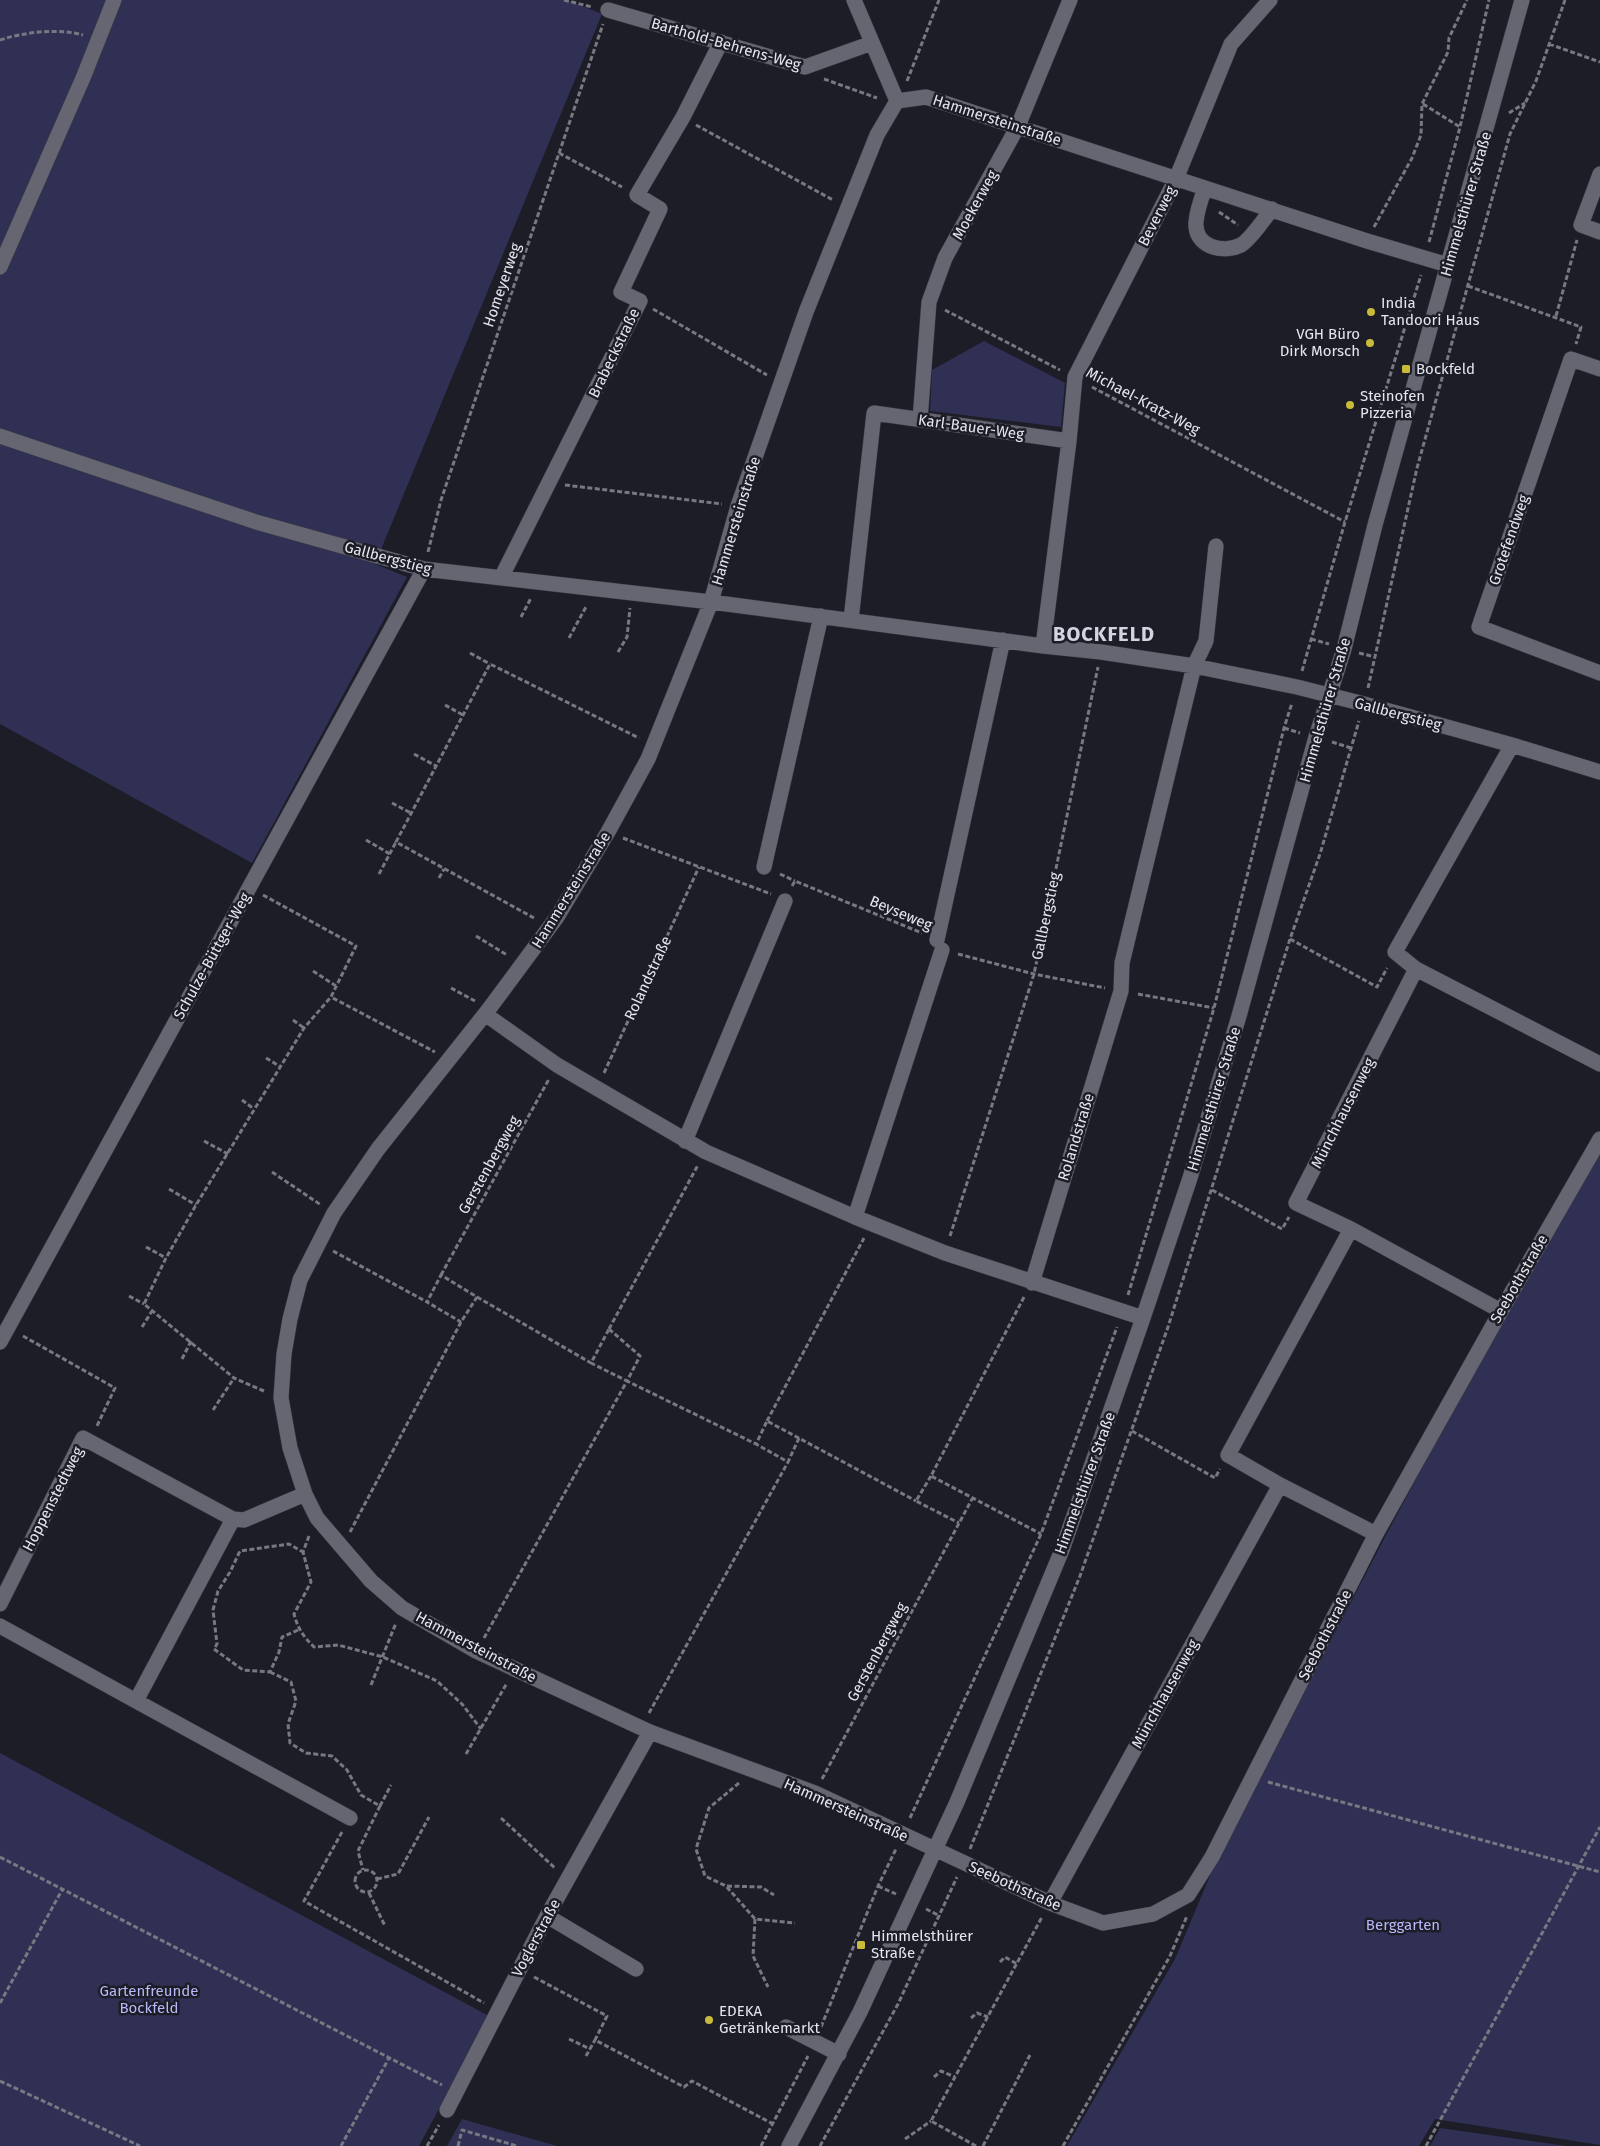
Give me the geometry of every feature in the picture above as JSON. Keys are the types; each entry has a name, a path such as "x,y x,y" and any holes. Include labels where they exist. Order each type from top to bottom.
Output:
{"street":[{"path":"0,267 114,0"},
{"path":"854,0 900,101"},
{"name":"Moekerweg","path":"920,420 929,302 945,258 1018,126 1070,0"},
{"name":"Beverweg","path":"1069,441 1074,378 1176,179 1231,44 1270,0"},
{"name":"Himmelsthürer Straße","path":"789,2146 839,2054 936,1851 1062,1550 1143,1318 1190,1178 1239,1016 1522,3"},
{"name":"Barthold-Behrens-Weg","path":"608,10 805,67 872,43"},
{"path":"637,195 683,117 721,42"},
{"name":"Hammersteinstraße","path":"936,1851 815,1793 646,1730 515,1669 476,1650 402,1608 371,1581 317,1518 305,1494 290,1448 281,1398 284,1354 290,1319 300,1280 334,1213 378,1149 487,1012 550,926 608,832 654,745 710,602 738,506 806,312 877,135 900,101 926,97 1176,179 1203,194 1272,210 1448,265"},
{"path":"1600,174 1581,225 1600,232"},
{"path":"1203,194 1195,224 1200,238 1213,249 1229,250 1243,244 1272,210"},
{"name":"Brabeckstraße","path":"501,578 640,301 621,292 660,209 637,195"},
{"path":"1571,359 1600,370"},
{"name":"Grotefendweg","path":"1571,359 1479,627 1600,672"},
{"name":"Karl-Bauer-Weg","path":"851,620 874,413 1069,441"},
{"name":"Gallbergstieg","path":"0,436 256,522 424,569 710,602 1101,652 1194,666 1297,687 1364,704 1512,744 1600,772"},
{"path":"1043,646 1069,441"},
{"path":"1121,991 1122,963 1194,666 1206,641 1216,546"},
{"name":"Schulze-Büttger-Weg","path":"0,1342 424,569"},
{"path":"764,867 821,616"},
{"path":"854,1217 940,945 1003,640"},
{"path":"1512,744 1395,952 1416,968 1600,1064"},
{"path":"685,1141 785,901"},
{"name":"Münchhausenweg","path":"1296,1203 1416,968"},
{"name":"Rolandstraße","path":"1032,1283 1121,991"},
{"path":"487,1012 557,1065 706,1152 854,1217 945,1254 1143,1318"},
{"name":"Seebothstraße","path":"936,1851 1050,1903 1103,1922 1153,1914 1188,1895 1212,1857 1376,1534 1501,1310 1600,1139"},
{"path":"1296,1203 1351,1229 1501,1310"},
{"path":"1351,1229 1228,1455 1280,1485 1376,1534"},
{"name":"Hoppenstedtweg","path":"0,1604 83,1438 233,1519"},
{"name":"Münchhausenweg","path":"1050,1903 1280,1485"},
{"path":"136,1701 233,1519 244,1520 305,1494"},
{"path":"0,1626 350,1818"},
{"name":"Voglerstraße","path":"447,2110 646,1730"},
{"path":"547,1916 636,1970"},
{"path":"786,2027 839,2054"}],"path":[{"path":"564,0 608,10"},
{"path":"805,67 815,76 900,101 939,0"},
{"path":"1367,241 1412,158 1421,135 1422,104 1448,52 1449,38 1467,0"},
{"path":"761,2146 815,2042 878,1886 1041,1534 1122,1312 1214,1008 1284,728 1345,522 1416,294 1460,127 1488,0"},
{"path":"1364,704 1417,468 1510,134 1536,81 1565,0"},
{"name":"Homeyerweg","path":"424,569 441,500 608,10"},
{"path":"0,40 16,35 69,31 98,40"},
{"path":"1549,44 1600,62"},
{"path":"1422,104 1460,127"},
{"path":"683,117 847,207"},
{"path":"559,153 637,195"},
{"path":"1203,194 1251,234"},
{"path":"1556,317 1581,225"},
{"path":"1468,286 1582,327 1571,359"},
{"path":"640,301 781,383"},
{"name":"Michael-Kratz-Weg","path":"929,302 1345,522"},
{"path":"549,483 738,506"},
{"path":"569,638 596,589"},
{"path":"618,652 628,637 631,593"},
{"name":"Gallbergstieg","path":"1034,974 1101,652"},
{"path":"470,653 654,745"},
{"path":"379,874 490,664"},
{"path":"445,705 463,715"},
{"path":"414,754 436,766"},
{"path":"392,802 411,813"},
{"path":"608,832 785,901"},
{"path":"366,840 390,854"},
{"path":"396,842 550,926"},
{"name":"Rolandstraße","path":"596,1089 699,867"},
{"path":"439,878 444,868"},
{"name":"Beyseweg","path":"785,901 795,881 940,945 1034,974 1214,1008"},
{"path":"144,1304 166,1258 196,1205 304,1028 330,996 356,946 250,888"},
{"path":"476,936 523,964"},
{"path":"1290,939 1377,987 1395,952"},
{"path":"313,971 336,986"},
{"path":"945,1254 1034,974"},
{"path":"451,988 487,1012"},
{"path":"330,996 449,1059"},
{"path":"293,1020 304,1028"},
{"path":"266,1058 281,1066"},
{"name":"Gerstenbergweg","path":"427,1302 557,1065"},
{"path":"242,1100 254,1109"},
{"path":"204,1142 228,1154"},
{"path":"591,1363 706,1152"},
{"path":"272,1172 334,1213"},
{"path":"169,1189 196,1205"},
{"path":"1212,1190 1282,1229 1296,1203"},
{"path":"756,1444 872,1224"},
{"path":"318,1243 461,1322"},
{"path":"146,1247 166,1258"},
{"path":"441,1275 591,1363 756,1444 788,1462"},
{"path":"916,1501 1032,1283"},
{"path":"129,1296 144,1304 234,1378 281,1398"},
{"path":"341,1548 461,1322 477,1297"},
{"path":"142,1327 152,1311"},
{"path":"8,1328 115,1388 89,1442"},
{"path":"476,1650 640,1356 609,1329"},
{"path":"182,1359 191,1341"},
{"path":"213,1410 234,1378"},
{"path":"767,1421 959,1523"},
{"path":"1132,1431 1215,1478 1228,1455"},
{"path":"646,1730 799,1438"},
{"path":"930,1476 1041,1534"},
{"name":"Gerstenbergweg","path":"815,1793 972,1499"},
{"path":"317,1518 303,1552 310,1582 294,1614 298,1630 314,1647 338,1645 383,1657 437,1681 462,1704 481,1729"},
{"path":"303,1552 289,1544 240,1551 230,1572 218,1590 213,1610 218,1644 214,1649 243,1670 270,1672 290,1682 296,1701 288,1724 290,1743 306,1753 332,1756 347,1770 361,1795 380,1806"},
{"path":"372,1685 402,1608"},
{"path":"270,1672 279,1652 282,1637 298,1630"},
{"path":"466,1754 515,1669"},
{"path":"753,1771 709,1808 696,1849 705,1876 726,1886 761,1888 774,1895"},
{"path":"1252,1778 1600,1872"},
{"path":"363,1870 358,1851 391,1785"},
{"path":"378,1879 398,1874 429,1817"},
{"path":"350,1818 304,1901 498,2011"},
{"path":"501,1818 567,1880"},
{"path":"1426,2146 1600,1827"},
{"path":"0,1857 456,2092"},
{"path":"363,1870 372,1871 378,1879 376,1888 369,1893 360,1892 354,1884 356,1875 363,1870"},
{"path":"726,1886 755,1919 795,1923"},
{"path":"0,2003 62,1890"},
{"path":"369,1893 386,1926"},
{"path":"1063,2146 1170,1956 1186,1917 1188,1895"},
{"path":"905,2139 931,2121 1050,1903"},
{"path":"755,1919 753,1956 768,1987"},
{"path":"1000,1962 1005,1957 1017,1964"},
{"path":"520,1969 607,2016 586,2056"},
{"path":"971,2018 977,2013 988,2017"},
{"path":"569,2038 590,2050"},
{"path":"595,2040 684,2087 692,2081 773,2124"},
{"path":"984,2146 1030,2055"},
{"path":"341,2146 389,2058"},
{"path":"934,2077 941,2071 955,2077"},
{"path":"0,2081 140,2146"},
{"path":"427,2146 447,2110"},
{"path":"931,2121 976,2146"},
{"path":"458,2146 462,2130 517,2146"}],"green space":[{"path":"0,0 567,0 602,14 375,564 407,577 252,863 0,724"},
{"path":"984,341 1065,383 1061,427 930,411 932,370"},
{"name":"Berggarten","path":"1600,1147 1600,2145 1435,2119 1419,2146 1067,2146 1175,1959 1217,1859 1385,1537 1505,1313"},
{"name":"Gartenfreunde Bockfeld","path":"0,1753 489,2016 419,2146 0,2146"},
{"path":"462,2119 557,2146 447,2146"},
{"path":"1440,2128 1567,2146 1430,2146"}],"place":[{"name":"India Tandoori Haus","path":"1371,312"},
{"name":"VGH Büro Dirk Morsch","path":"1370,343"},
{"name":"Bockfeld","path":"1406,369"},
{"name":"Steinofen Pizzeria","path":"1350,405"},
{"name":"Himmelsthürer Straße","path":"861,1945"},
{"name":"EDEKA Getränkemarkt","path":"709,2020"}],"district":[{"name":"BOCKFELD","path":"1104,634"}]}
